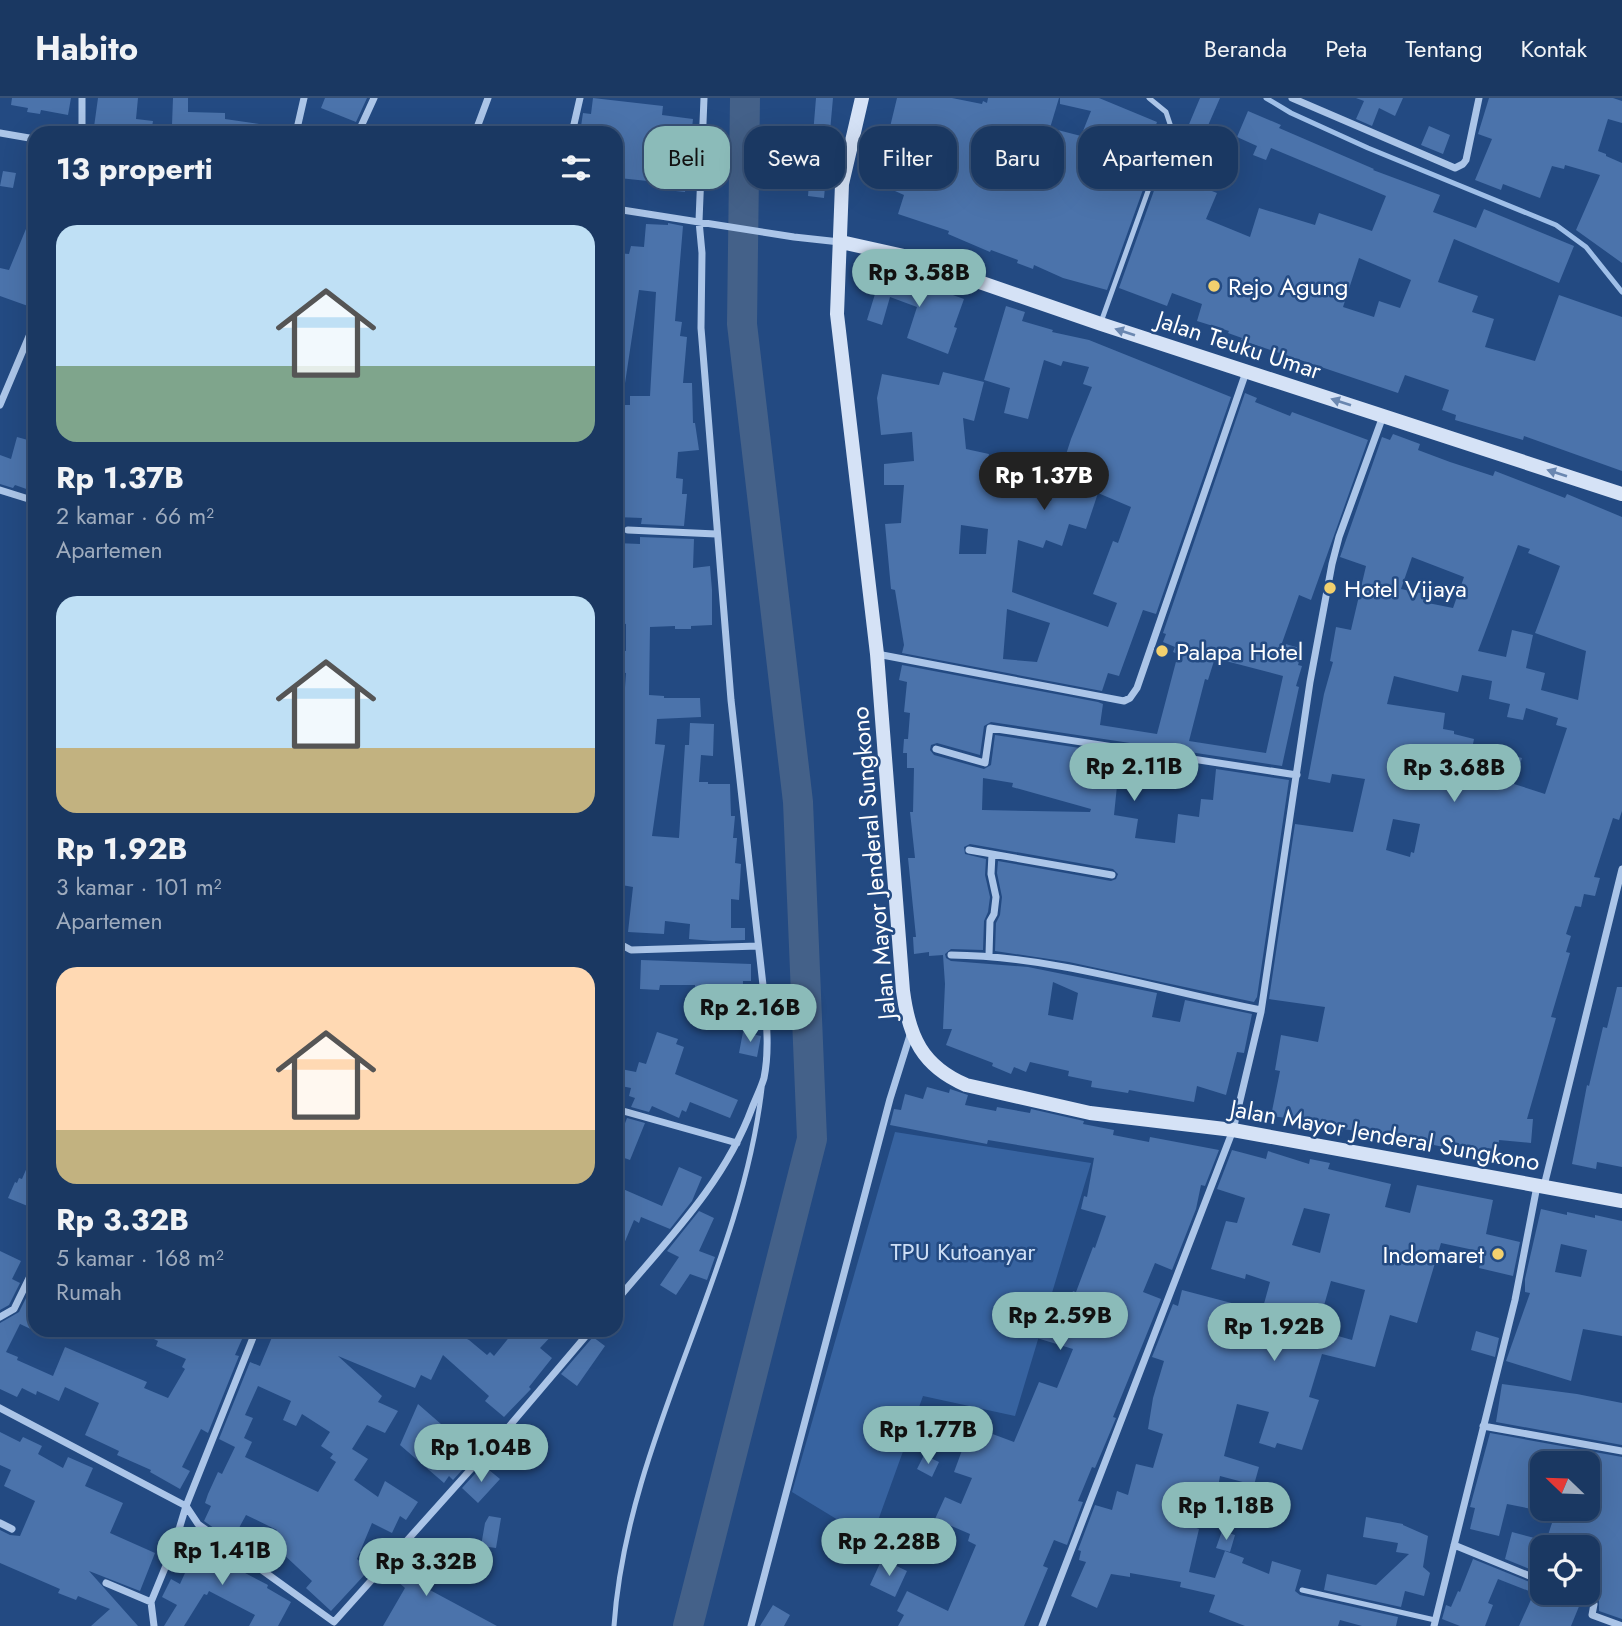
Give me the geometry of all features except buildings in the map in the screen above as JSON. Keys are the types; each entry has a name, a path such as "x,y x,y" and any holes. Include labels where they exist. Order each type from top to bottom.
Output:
{"main road":[{"name":"Jalan Mayor Jenderal Sungkono","path":"862,98 842,184 837,314 877,654 903,991 911,1031 929,1062 951,1079 966,1085 1090,1113 1233,1130 1622,1201"},
{"name":"Jalan Teuku Umar","path":"841,242 904,256 1101,324 1622,494"}],"street":[{"path":"82,98 82,126"},
{"path":"298,126 304,98"},
{"path":"361,126 374,98"},
{"path":"478,126 488,98"},
{"path":"574,126 580,98"},
{"path":"623,1293 708,1193 737,1143 764,1079 768,1043 742,814 716,534 701,328 704,98"},
{"path":"1292,98 1455,168 1466,160 1479,98"},
{"path":"0,133 28,138"},
{"path":"623,210 841,242"},
{"path":"0,405 28,339"},
{"path":"877,654 1124,701 1130,698 1137,688 1246,372"},
{"path":"1042,1626 1233,1130 1261,1010 1310,682 1335,547 1383,416"},
{"path":"0,490 28,499"},
{"path":"628,530 716,534"},
{"path":"936,749 985,763 990,728 1297,775"},
{"path":"969,850 1112,875"},
{"path":"989,955 990,921 994,914 996,897 991,874 992,854"},
{"path":"1434,1623 1515,1300 1540,1186 1622,869"},
{"path":"623,946 631,950 758,946"},
{"path":"951,955 989,955 1055,965 1261,1010"},
{"path":"751,1626 890,1100 911,1031"},
{"path":"623,1111 737,1143"},
{"path":"0,1317 14,1310 28,1281"},
{"path":"154,1626 151,1602 253,1337"},
{"path":"0,1408 186,1506 198,1524 334,1625 585,1337"},
{"path":"1483,1426 1622,1451"},
{"path":"0,1523 12,1529"},
{"path":"1454,1545 1530,1576"},
{"path":"106,1583 151,1602"},
{"path":"1594,1605 1592,1615 1622,1626"}],"lane":[{"path":"1101,324 1171,127 1166,112 1149,98"},
{"path":"614,1626 617,1583 643,1471 723,1250 744,1183 760,1112 764,1079"},
{"path":"1302,1590 1434,1623"}],"green space":[{"name":"TPU Kutoanyar","path":"895,1132 1091,1163 1015,1416 923,1396 871,1540 792,1492"}],"waterway":[{"path":"688,1626 812,1139 798,802 742,324 745,98"},
{"path":"1266,98 1291,113 1368,148 1556,225 1586,247 1622,292"}],"place":[{"name":"Rejo Agung","path":"1214,286"},
{"name":"Hotel Vijaya","path":"1330,588"},
{"name":"Palapa Hotel","path":"1162,651"},
{"name":"Indomaret","path":"1498,1254"}]}
